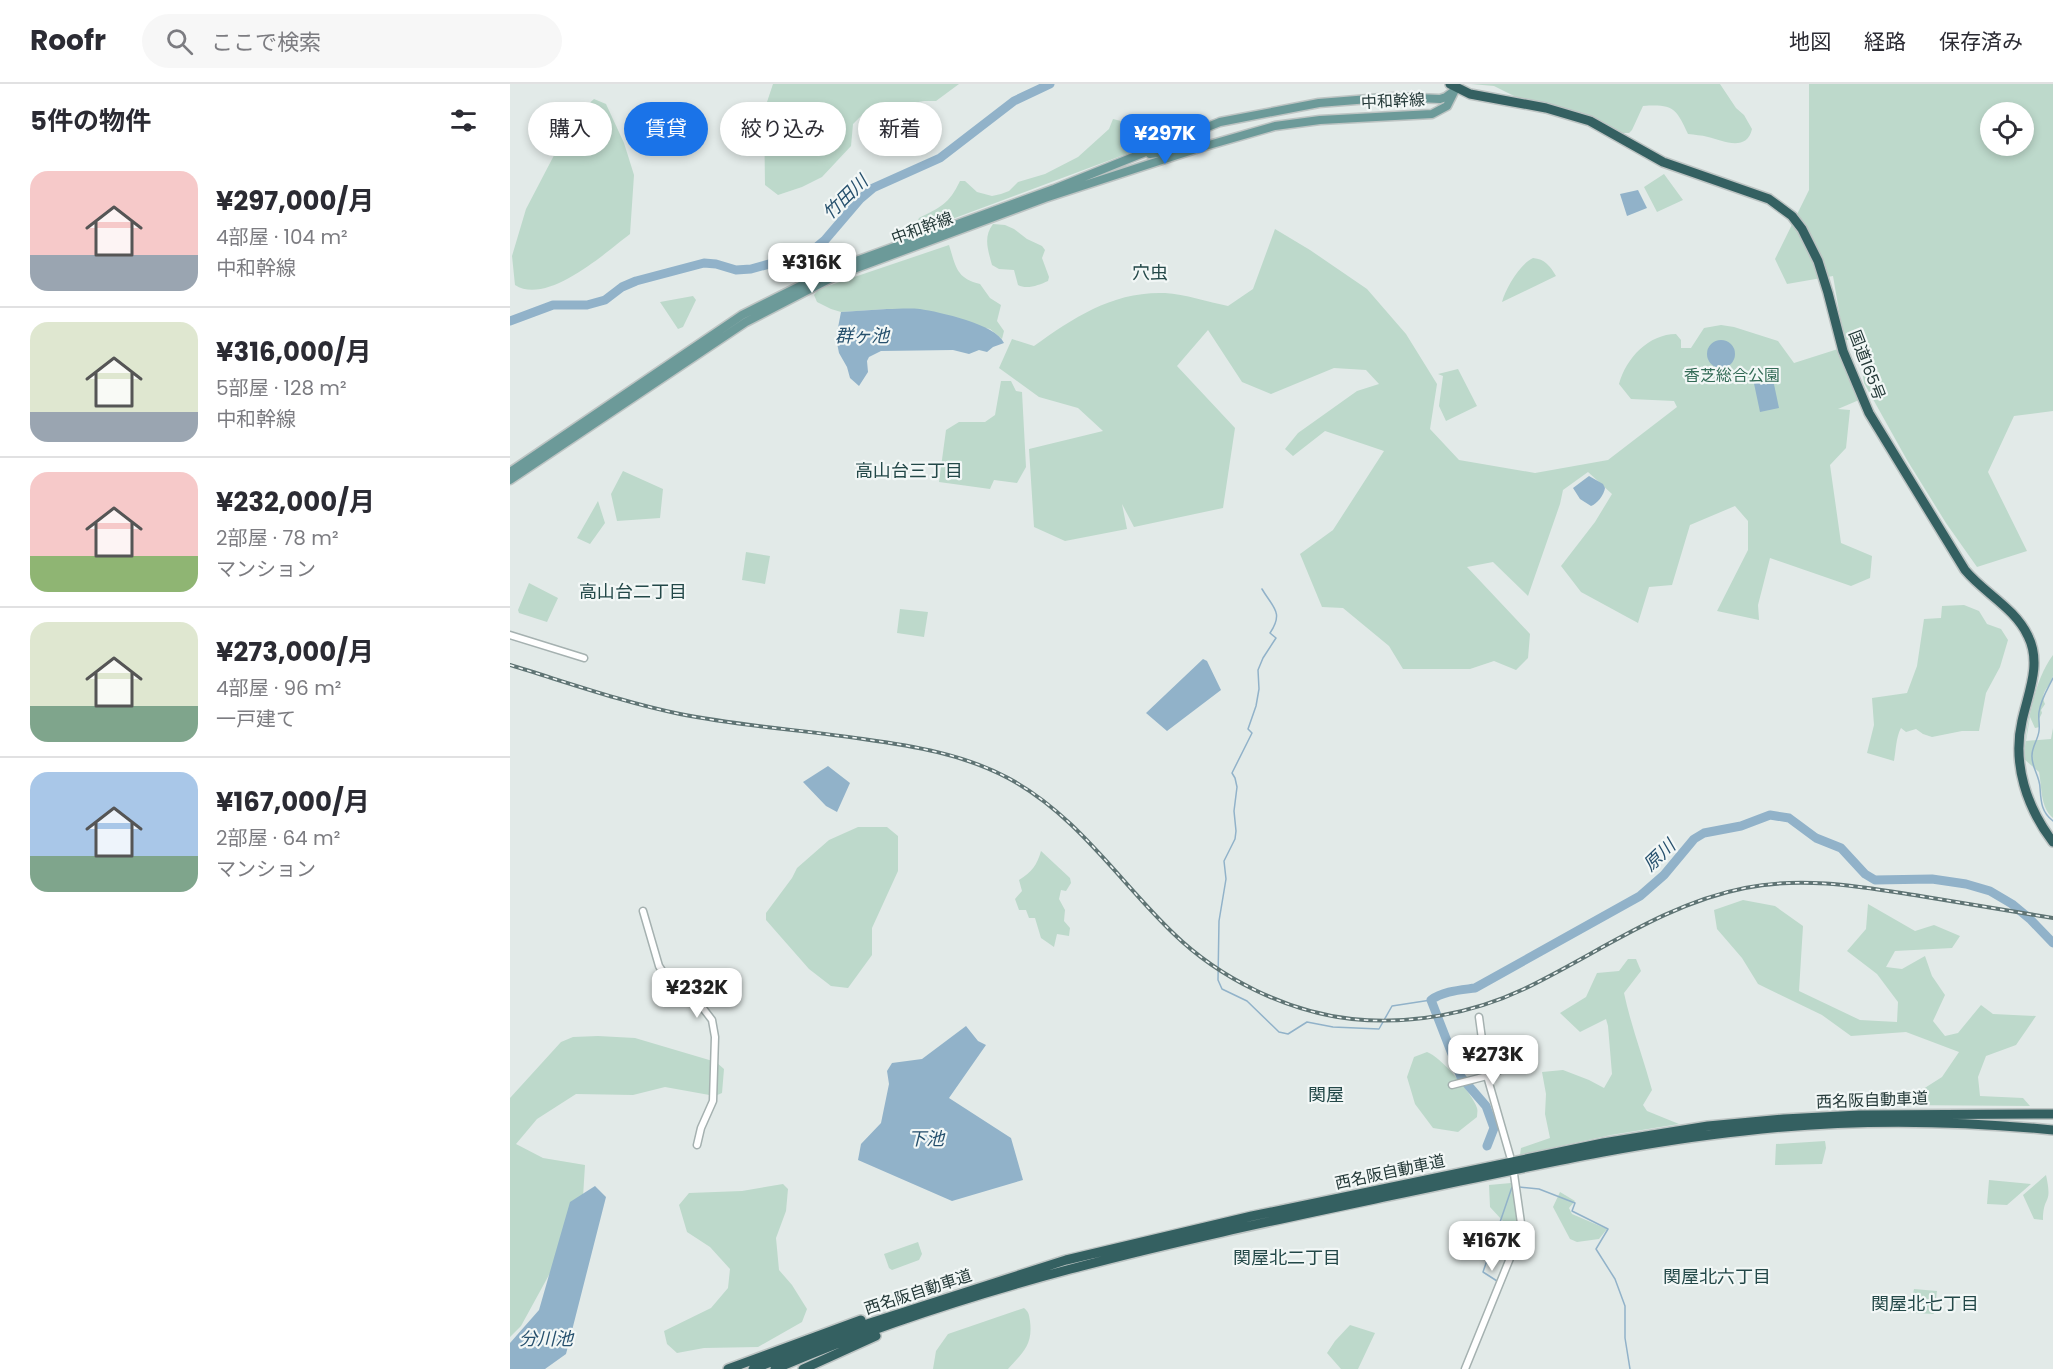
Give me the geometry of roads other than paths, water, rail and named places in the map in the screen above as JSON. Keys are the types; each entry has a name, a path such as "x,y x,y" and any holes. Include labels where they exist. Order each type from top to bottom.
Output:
{"highway":[{"name":"国道165号","path":"1453,86 1470,94 1546,108 1590,121 1663,162 1769,199 1792,216 1802,229 1818,261 1842,351 1869,413 1965,570 1975,582 2017,617 2029,638 2035,662 2021,724 2019,758 2030,803 2040,825 2053,842"},
{"name":"西名阪自動車道","path":"753,1369 870,1323 1175,1233 1603,1143 1744,1122 1822,1116 1944,1113 2053,1114"},
{"name":"西名阪自動車道","path":"1068,1264 1580,1157 1675,1140 1784,1127 1859,1124 1962,1124 2053,1130"},
{"name":"西名阪自動車道","path":"775,1369 812,1353 1040,1271"},
{"path":"803,1369 839,1351 923,1316 926,1312"},
{"path":"728,1369 862,1319 870,1323"}],"main road":[{"name":"中和幹線","path":"510,480 746,322 836,276 1045,198 1275,126 1320,120 1432,114 1447,106 1453,86"},
{"name":"中和幹線","path":"510,471 742,315 834,269 1054,189 1220,122 1352,99 1440,99 1446,97 1453,86"},
{"path":"1133,156 1198,145 1202,147"}],"street":[{"path":"510,635 584,658"},
{"path":"643,911 658,966 670,982 699,1003 712,1020 715,1037 713,1101 701,1128 698,1145"},
{"path":"1479,1017 1487,1076 1510,1156"},
{"path":"1452,1084 1487,1076 1524,1059"},
{"path":"1465,1369 1517,1241 1521,1223 1514,1174"}],"water":[{"path":"1638,190 1647,208 1627,216 1620,194"},
{"name":"群ヶ池","path":"920,309 953,316 990,330 1004,343 987,352 979,350 969,354 953,350 881,351 869,357 868,372 859,386 850,378 839,353 836,338 841,312"},
{"path":"1721,340 1731,344 1735,354 1731,364 1721,368 1711,364 1707,354 1711,344"},
{"path":"1771,370 1779,408 1760,412 1752,374"},
{"path":"1589,476 1603,484 1605,488 1600,499 1591,506 1580,499 1573,488"},
{"path":"1203,659 1207,661 1221,690 1167,731 1146,713"},
{"path":"828,766 850,783 837,812 826,806 803,782"},
{"name":"下池","path":"966,1026 978,1041 986,1045 949,1098 1011,1138 1023,1180 952,1201 858,1160 861,1144 881,1123 889,1084 887,1071 892,1063 922,1059"},
{"name":"分川池","path":"595,1186 606,1197 566,1354 545,1369 510,1369 510,1343 539,1310 570,1202"}],"waterway":[{"name":"竹田川","path":"510,321 553,305 587,305 605,300 622,287 636,281 704,263 736,270 751,269 802,255 813,250 825,240 860,199 873,188 940,158 1014,101 1050,84"},
{"path":"1262,589 1277,615 1270,633 1276,638 1258,670 1259,689 1248,729 1252,733 1232,773 1237,787 1234,811 1236,831 1235,839 1224,861 1226,879 1219,921 1218,980 1222,989 1247,1001 1279,1032 1288,1034 1307,1022 1333,1027 1379,1029 1392,1006 1431,1000"},
{"path":"2053,678 2040,707 2039,731 2032,754 2033,765 2040,784 2042,806 2053,821"},
{"name":"原川","path":"1487,1146 1494,1128 1486,1106 1461,1077 1431,1000 1447,993 1475,988 1640,896 1664,875 1694,839 1704,833 1741,826 1770,815 1789,818 1816,838 1841,848 1865,874 1875,880 1932,879 1966,884 1990,891 2012,904 2053,943"},
{"path":"1497,1281 1483,1272 1512,1187 1515,1187"},
{"path":"1519,1187 1539,1189 1575,1203 1572,1211 1608,1229 1596,1249 1615,1279 1625,1306 1625,1338 1630,1369"}],"railway":[{"path":"510,665 615,698 680,714 900,745 956,757 991,770 1033,793 1055,810 1076,829 1173,933 1211,964 1255,990 1279,1001 1303,1009 1352,1019 1418,1019 1483,1005 1524,989 1659,918 1715,895 1745,888 1789,883 1855,886 2053,918"}],"district":[{"name":"穴虫","path":"1150,272"},
{"name":"高山台三丁目","path":"909,470"},
{"name":"高山台二丁目","path":"633,591"},
{"name":"関屋","path":"1326,1094"},
{"name":"関屋北二丁目","path":"1287,1257"},
{"name":"関屋北六丁目","path":"1717,1276"},
{"name":"関屋北七丁目","path":"1925,1303"}],"park label":[{"name":"香芝総合公園","path":"1732,375"}]}
